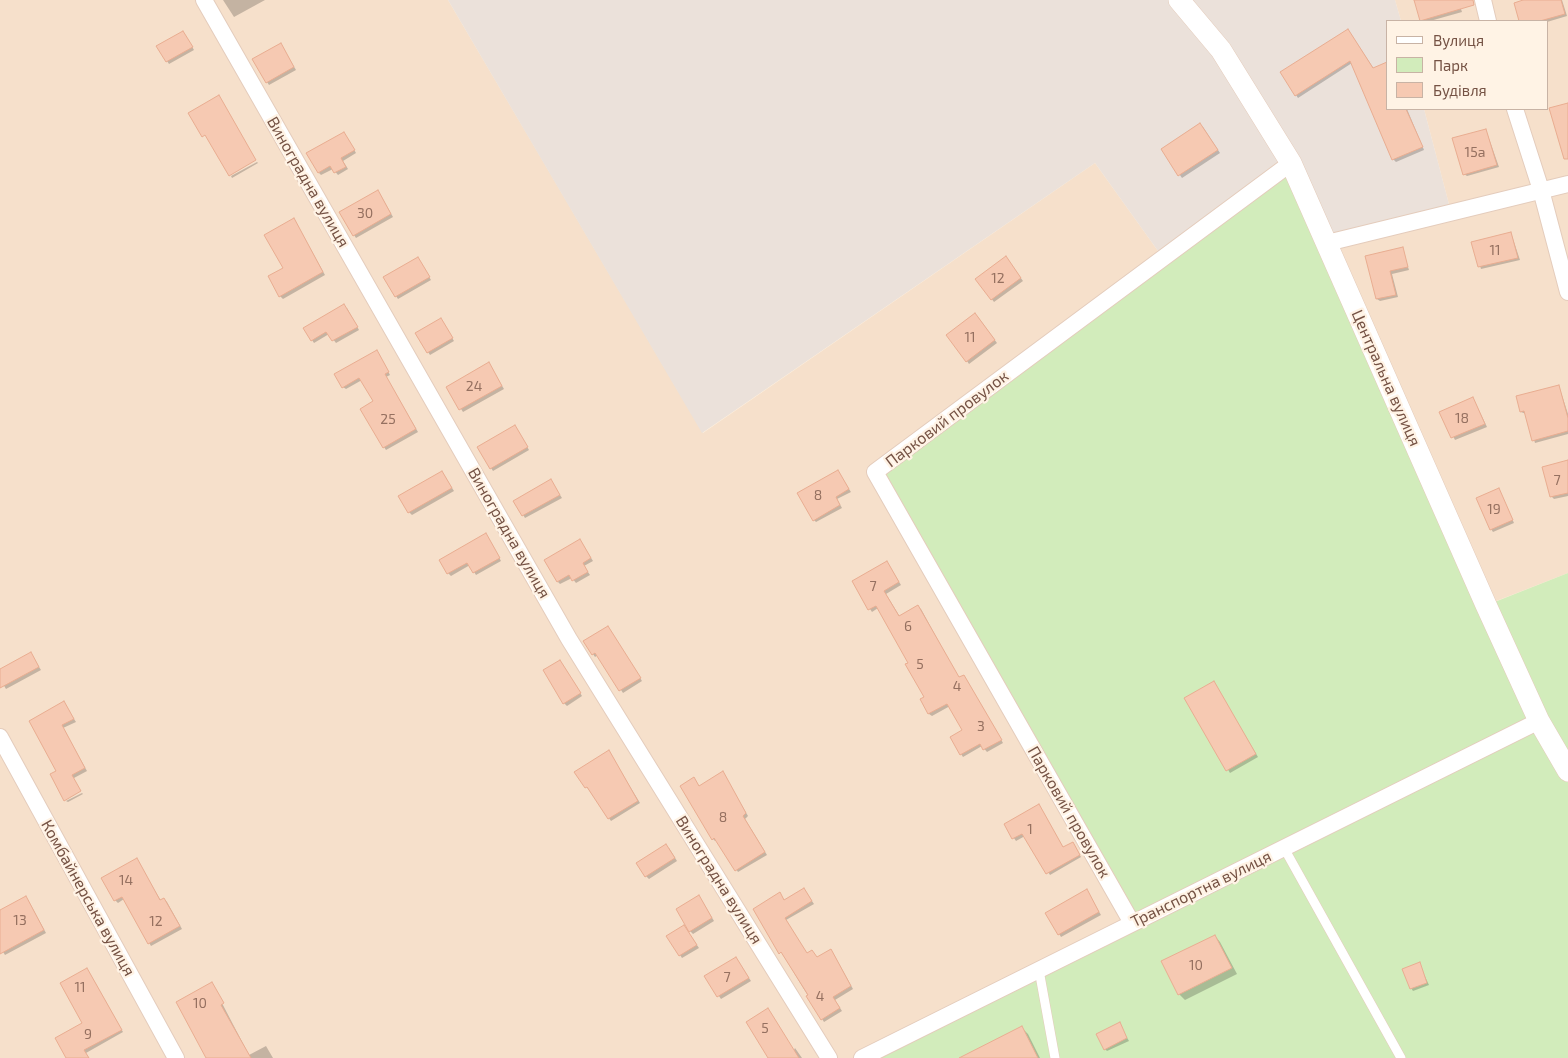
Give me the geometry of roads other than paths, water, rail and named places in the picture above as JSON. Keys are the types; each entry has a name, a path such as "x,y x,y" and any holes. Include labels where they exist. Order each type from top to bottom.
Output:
{"street":[{"name":"Виноградна вулиця","path":"204,0 569,639 829,1058"},
{"name":"Центральна вулиця","path":"1179,0 1221,50 1291,163 1486,606 1539,721 1565,758"},
{"path":"1483,0 1488,20"},
{"path":"1515,110 1541,190 1568,292"},
{"name":"Парковий провулок","path":"1132,923 875,472 1291,163"},
{"path":"1327,243 1568,184"},
{"name":"Транспортна вулиця","path":"862,1058 1539,721"},
{"name":"Комбайнерська вулиця","path":"0,737 176,1058"}],"lane":[{"path":"1284,848 1401,1058"},
{"path":"1039,970 1055,1058"}]}
